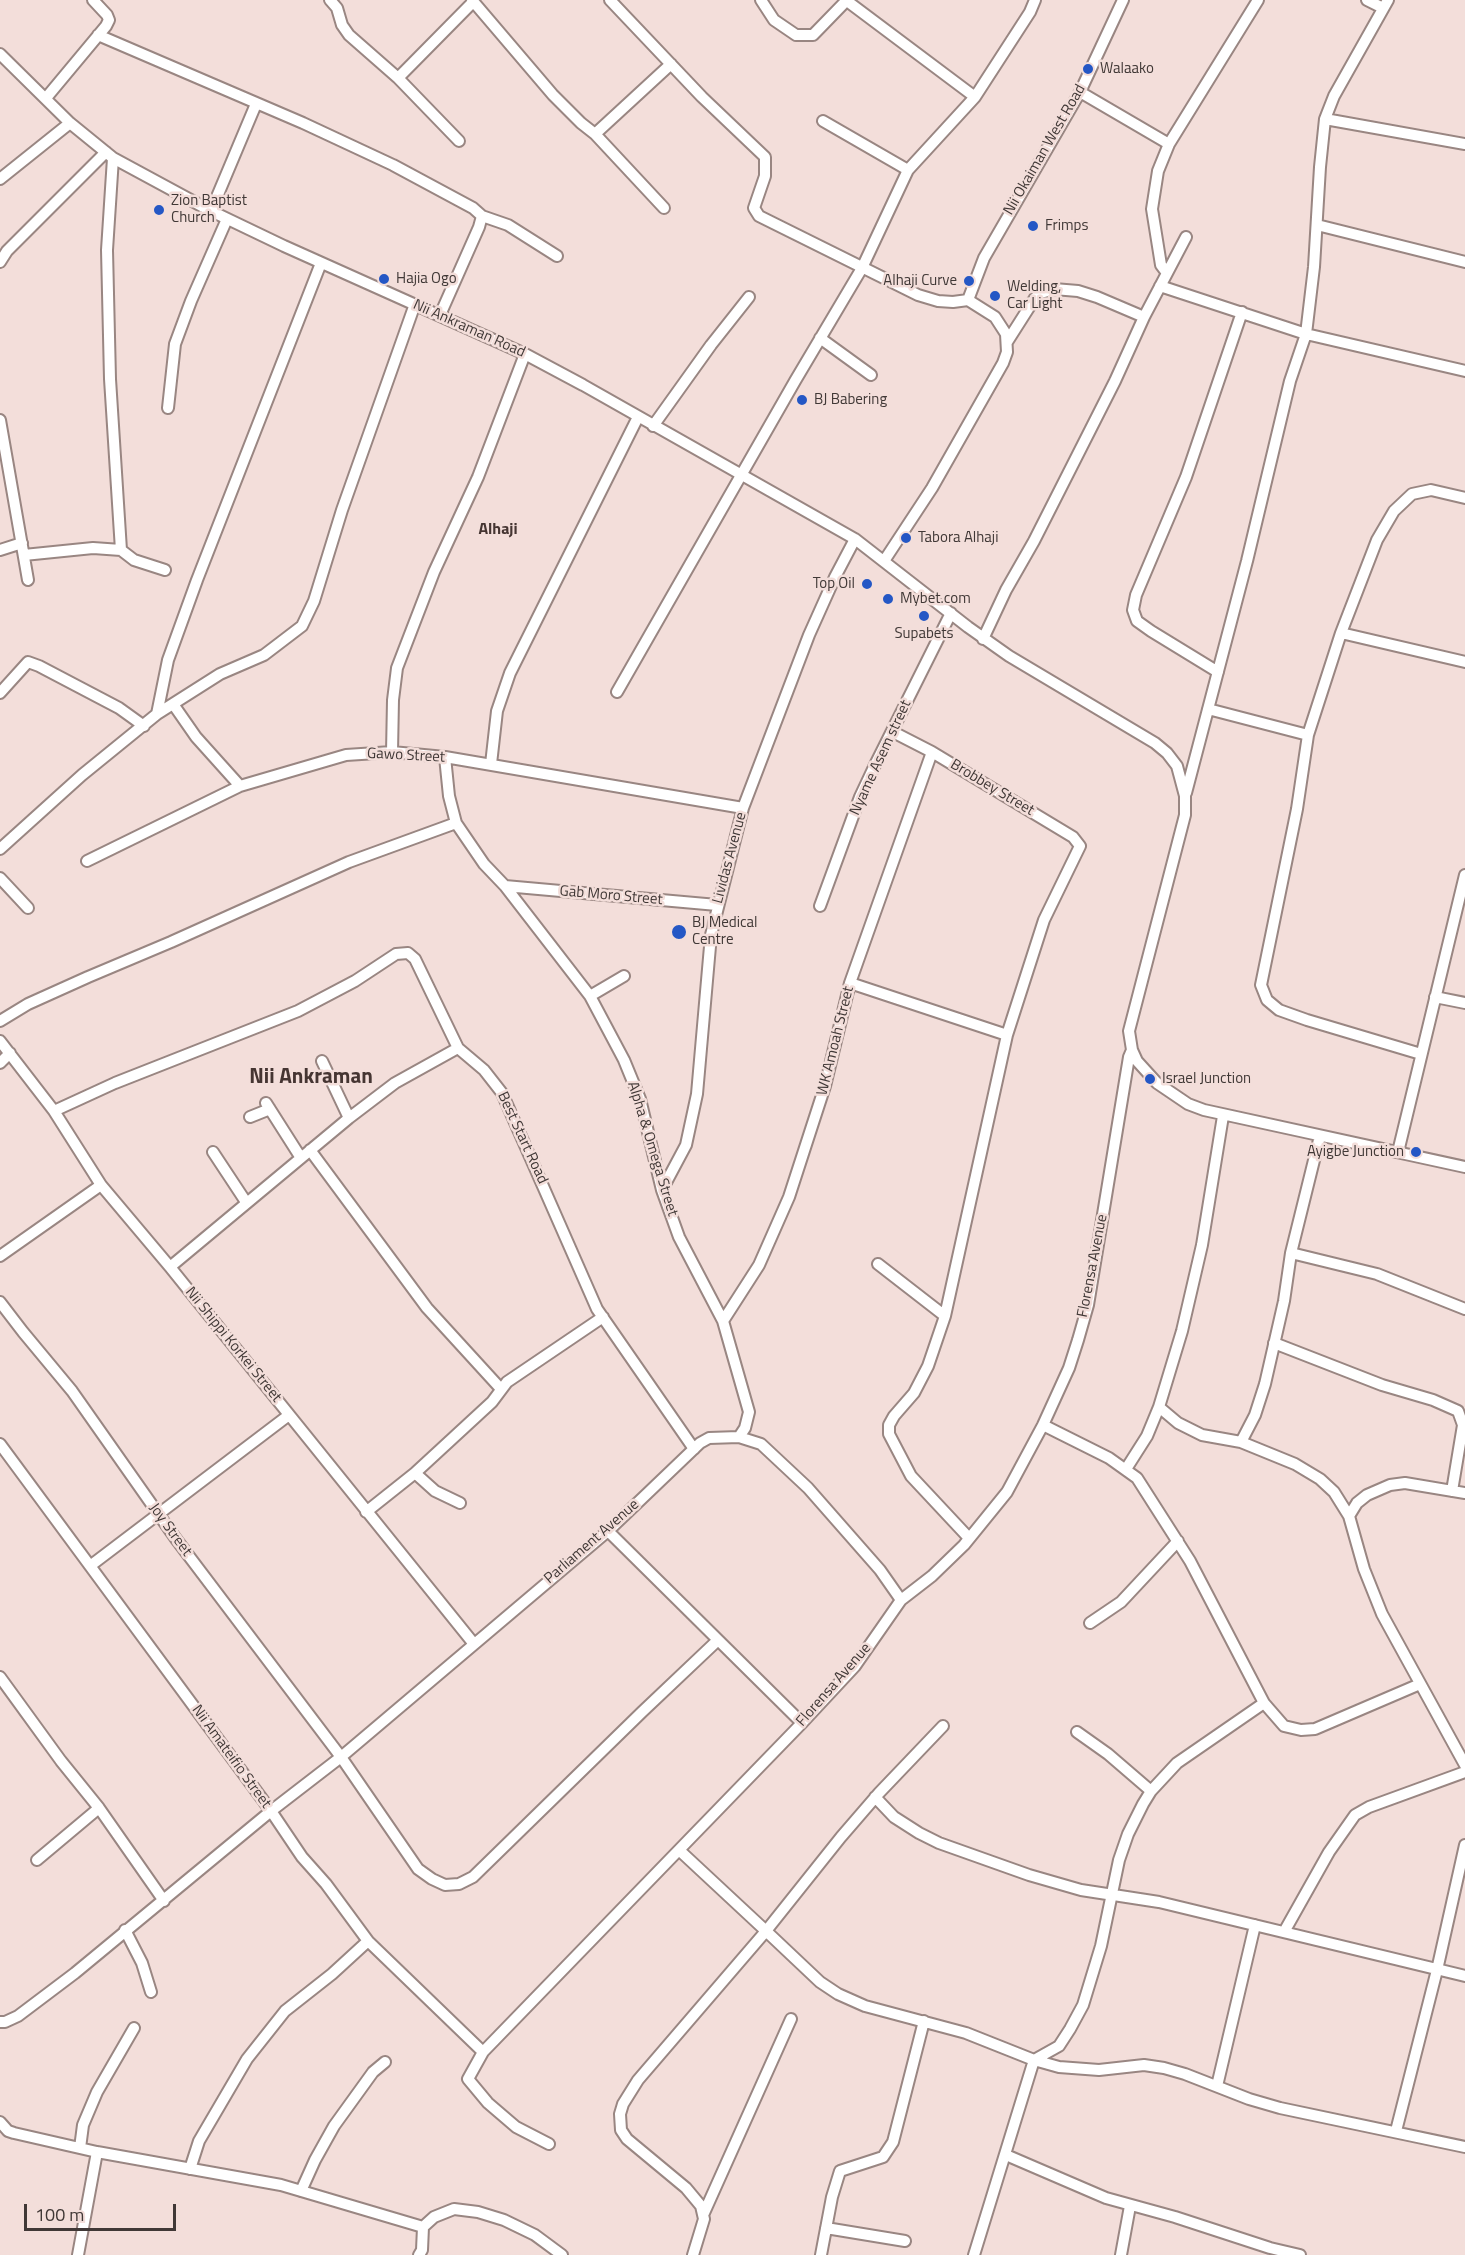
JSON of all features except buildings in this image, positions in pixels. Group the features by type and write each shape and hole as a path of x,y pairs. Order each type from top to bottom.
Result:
{"street":[{"path":"46,98 109,20 93,0"},
{"path":"610,0 765,157 765,176 754,208 759,216 918,295 938,301 968,300 995,317 1006,334 1007,342 1003,363 932,488 884,561"},
{"path":"761,0 774,20 796,35 813,35 847,0 975,97"},
{"path":"617,692 862,268 908,170 975,97 1030,12 1035,0"},
{"name":"Nii Okaiman West Road","path":"968,300 984,258 1080,92 1123,0"},
{"path":"1167,273 1161,265 1152,209 1158,171 1169,144 1258,0"},
{"path":"1185,796 1247,561 1290,381 1306,334 1325,119 1334,96 1385,4 1367,0"},
{"path":"398,78 472,1 553,95 595,134 664,208"},
{"path":"337,3 344,29 398,78 459,141"},
{"path":"98,35 393,165 473,208 482,216 508,225 557,256"},
{"name":"Nii Ankraman Road","path":"0,54 70,123 110,155 227,219 525,354 855,539 983,639 1155,743 1177,766 1185,796"},
{"path":"595,134 671,64"},
{"path":"1080,92 1169,144"},
{"path":"211,211 256,104"},
{"path":"1325,119 1465,144"},
{"path":"823,121 908,170"},
{"path":"0,179 70,123"},
{"path":"0,262 7,251 110,155"},
{"path":"110,155 107,250 109,367 121,550"},
{"path":"440,315 482,216"},
{"path":"168,408 177,338 227,219"},
{"path":"1317,225 1465,262"},
{"path":"983,639 1186,237"},
{"path":"157,714 168,660 197,580 321,263"},
{"path":"1160,286 1306,334 1465,371"},
{"path":"1007,342 1035,298 1041,293 1054,289 1066,289 1097,297 1144,317"},
{"path":"653,426 711,345 749,297"},
{"path":"0,849 82,775 157,714 220,674 264,655 302,626 314,601 342,510 415,304"},
{"path":"1218,672 1151,632 1137,621 1133,610 1136,595 1186,477 1242,312"},
{"path":"820,338 871,375"},
{"path":"392,752 393,700 397,668 434,572 478,477 525,354"},
{"path":"491,764 497,711 510,673 638,417"},
{"path":"0,420 28,580"},
{"path":"1421,1054 1279,1010 1267,1000 1261,985 1297,809 1308,735 1341,633 1377,540 1394,511 1412,494 1431,490 1465,498"},
{"name":"Lividas Avenue","path":"662,1190 686,1145 697,1094 711,935 743,808 809,634 855,539"},
{"path":"0,550 22,543"},
{"path":"24,555 93,548 121,550 134,560 165,570"},
{"name":"Nyame Asem street","path":"820,906 860,797 951,614"},
{"path":"1341,633 1465,662"},
{"path":"0,693 28,662 119,708 144,726"},
{"path":"173,704 191,731 240,786"},
{"path":"1208,710 1308,735"},
{"name":"Brobbey Street","path":"893,732 932,752 1073,837 1080,846 1044,920 1007,1035"},
{"name":"Gawo Street","path":"87,861 240,786 346,754 392,752 445,757 743,808"},
{"name":"WK Amoah Street","path":"723,1321 759,1265 789,1197 825,1086 850,983 932,752"},
{"name":"Alpha & Omega Street","path":"445,757 449,796 456,823 484,864 505,886 590,996 624,1060 640,1099 662,1190 680,1237 723,1321 749,1412 745,1428 739,1437"},
{"name":"Florensa Avenue","path":"549,2145 516,2127 488,2103 468,2079 483,2052 855,1666 901,1600 932,1576 969,1538 1007,1492 1043,1425 1069,1368 1088,1305 1132,1050 1129,1031 1184,826 1185,796"},
{"path":"0,1021 28,1004 78,981 349,862 456,823"},
{"path":"1398,1152 1465,875"},
{"path":"0,878 28,908"},
{"name":"Gab Moro Street","path":"505,886 717,905"},
{"name":"Best Start Road","path":"54,1111 98,1090 298,1011 355,981 396,954 408,953 415,959 458,1048 484,1070 502,1093 597,1309 694,1449"},
{"path":"590,996 624,976"},
{"path":"850,983 1007,1035 945,1316 928,1366 914,1393 889,1425 889,1434 911,1476 969,1538"},
{"path":"1435,997 1465,1003"},
{"name":"Nii Shippi Korkei Street","path":"0,1041 54,1111 101,1185 170,1267 474,1644"},
{"path":"170,1267 246,1202 395,1083 458,1048"},
{"path":"1132,1050 1144,1071 1188,1104 1223,1116 1465,1167"},
{"path":"0,1063 10,1053"},
{"path":"322,1062 349,1118"},
{"path":"250,1117 268,1106 427,1308 501,1389"},
{"path":"1126,1468 1147,1436 1159,1407 1192,1294 1223,1116"},
{"path":"1241,1442 1255,1415 1274,1342 1284,1301 1291,1253 1320,1136"},
{"path":"213,1152 246,1202"},
{"path":"0,1256 101,1185"},
{"path":"1291,1253 1377,1274 1465,1309"},
{"path":"878,1264 945,1316"},
{"name":"Joy Street","path":"0,1302 72,1391 158,1514 341,1757 418,1869 445,1885 459,1884 473,1876 718,1640"},
{"path":"366,1512 415,1473 492,1402 507,1382 603,1317"},
{"path":"1274,1342 1382,1386 1433,1400 1458,1411 1463,1425 1452,1491"},
{"path":"1159,1407 1178,1423 1202,1435 1241,1442 1295,1464 1320,1479 1334,1492 1349,1516 1371,1591 1465,1765"},
{"path":"90,1566 289,1415"},
{"path":"1043,1425 1126,1468 1137,1478 1191,1561 1264,1703 1284,1726 1307,1731 1316,1729 1420,1684"},
{"name":"Parliament Avenue","path":"0,2022 18,2016 75,1973 271,1811 341,1757 608,1531 694,1449 709,1438 739,1437 761,1444 807,1488 880,1570 901,1600"},
{"name":"Nii Amateifio Street","path":"0,1444 271,1811 302,1857 326,1884 368,1941 483,2052"},
{"path":"415,1473 435,1491 460,1503"},
{"path":"1349,1516 1357,1503 1367,1495 1390,1485 1405,1483 1465,1492"},
{"path":"608,1531 802,1723"},
{"path":"1090,1623 1121,1602 1178,1541"},
{"path":"0,1677 61,1761 99,1808 164,1901"},
{"path":"974,2255 1034,2060 1059,2046 1083,2005 1101,1946 1110,1895 1128,1834 1151,1791 1177,1763 1264,1703"},
{"path":"693,2255 704,2219 701,2206 686,2188 627,2139 621,2130 620,2114 623,2104 638,2080 766,1930 841,1836 943,1726"},
{"path":"1077,1732 1108,1754 1151,1791"},
{"path":"1284,1932 1329,1851 1355,1815 1369,1807 1465,1772"},
{"path":"875,1797 894,1817 919,1833 939,1843 1029,1875 1081,1890 1159,1902 1465,1976"},
{"path":"37,1860 99,1808"},
{"path":"1396,2132 1437,1970 1465,1845"},
{"path":"679,1850 766,1930 798,1964 838,1994 866,2006 966,2033 1034,2060 1059,2067 1099,2070 1144,2065 1185,2074 1248,2099 1280,2108 1465,2147"},
{"path":"1217,2086 1255,1925"},
{"path":"125,1930 142,1963 151,1992"},
{"path":"190,2169 200,2141 248,2059 278,2019 368,1941"},
{"path":"704,2213 791,2019"},
{"path":"821,2255 834,2185 840,2171 884,2157 892,2142 924,2021"},
{"path":"80,2148 83,2126 97,2092 135,2028"},
{"path":"301,2191 334,2126 373,2072 385,2062"},
{"path":"0,2122 8,2131 14,2133 97,2152 281,2185 423,2227"},
{"path":"78,2255 97,2152"},
{"path":"1006,2155 1072,2185 1130,2206 1175,2217 1270,2248 1300,2255"},
{"path":"1121,2255 1130,2206"},
{"path":"419,2255 422,2250 423,2227 434,2217 454,2209 478,2212 504,2220 535,2235 562,2255"},
{"path":"826,2228 905,2241"}],"place":[{"name":"Walaako","path":"1088,69"},
{"name":"Zion Baptist Church","path":"159,210"},
{"name":"Frimps","path":"1033,226"},
{"name":"Hajia Ogo","path":"384,279"},
{"name":"Alhaji Curve","path":"969,281"},
{"name":"Welding, Car Light","path":"995,296"},
{"name":"BJ Babering","path":"802,400"},
{"name":"Tabora Alhaji","path":"906,538"},
{"name":"Top Oil","path":"867,584"},
{"name":"Mybet.com","path":"888,599"},
{"name":"Supabets","path":"924,616"},
{"name":"BJ Medical Centre","path":"679,932"},
{"name":"Israel Junction","path":"1150,1079"},
{"name":"Ayigbe Junction","path":"1416,1152"}],"district":[{"name":"Alhaji","path":"498,530"},
{"name":"Nii Ankraman","path":"311,1078"}]}
